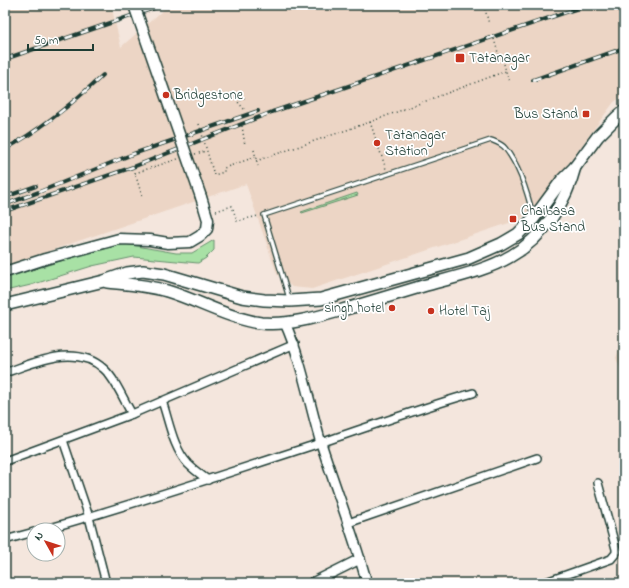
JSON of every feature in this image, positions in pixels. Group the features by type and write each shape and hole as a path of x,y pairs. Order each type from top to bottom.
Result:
{"main road":[{"path":"5,272 45,259 119,239 150,240 168,243 190,242 208,229 208,220 201,197 134,5"},
{"path":"5,305 104,282 127,273 143,271 164,274 242,297 290,301 321,298 469,258 501,244 518,234 534,218 562,180 575,167 598,136 616,117 624,111"},
{"path":"104,282 149,286 238,317 261,323 285,323 318,317 483,268 511,256 528,244 547,224 563,200 571,182 575,167"}],"street":[{"path":"285,323 294,344 321,442 367,583"},
{"path":"5,461 132,414 294,344"},
{"path":"5,371 10,371 63,356 78,356 92,361 104,369 112,379 132,414"},
{"path":"66,524 208,480 428,406 472,393"},
{"path":"162,401 181,456 188,464 208,480"},
{"path":"63,440 89,518 106,583"},
{"path":"348,523 537,458"},
{"path":"543,583 611,559 614,556 616,549 598,483"},
{"path":"5,540 26,534"},
{"path":"312,583 360,559"}],"lane":[{"path":"290,301 264,215 491,140 504,147 515,165 534,218"}],"path":[{"path":"485,9 489,24"},
{"path":"494,40 499,56"},
{"path":"504,64 509,82"},
{"path":"256,161 370,122 506,71"},
{"path":"244,108 238,102 245,97"},
{"path":"370,122 388,174"},
{"path":"199,124 214,175 224,172 224,168 255,156"},
{"path":"242,126 245,145"},
{"path":"254,150 258,166"},
{"path":"192,155 206,151"},
{"path":"142,196 135,172 185,157"},
{"path":"206,214 232,206 237,221 264,215"}],"shaded area":[{"path":"5,5 34,5 35,8 51,5 111,5 121,47 169,5 624,5 624,95 614,102 550,188 521,219 312,289 292,287 277,274 246,184 5,266"},
{"path":"624,335 624,377 616,358"}],"green space":[{"path":"357,193 358,195 302,213 301,212"},
{"path":"214,240 214,250 198,263 134,257 92,266 31,285 5,291 5,278 87,253 125,244 176,253 192,253"}],"railway":[{"path":"5,59 163,5"},
{"path":"5,211 133,167 272,112 587,5"},
{"path":"533,80 624,48"},
{"path":"5,149 18,142 56,115 103,75"},
{"path":"9,203 133,154 258,111"},
{"path":"5,197 36,186"}],"place":[{"name":"Tatanagar","path":"460,58"},
{"name":"Bridgestone","path":"166,95"},
{"name":"Bus Stand","path":"586,114"},
{"name":"Tatanagar Station","path":"377,143"},
{"name":"Chaibasa Bus Stand","path":"513,219"},
{"name":"singh hotel","path":"392,308"},
{"name":"Hotel Taj","path":"431,311"}]}
